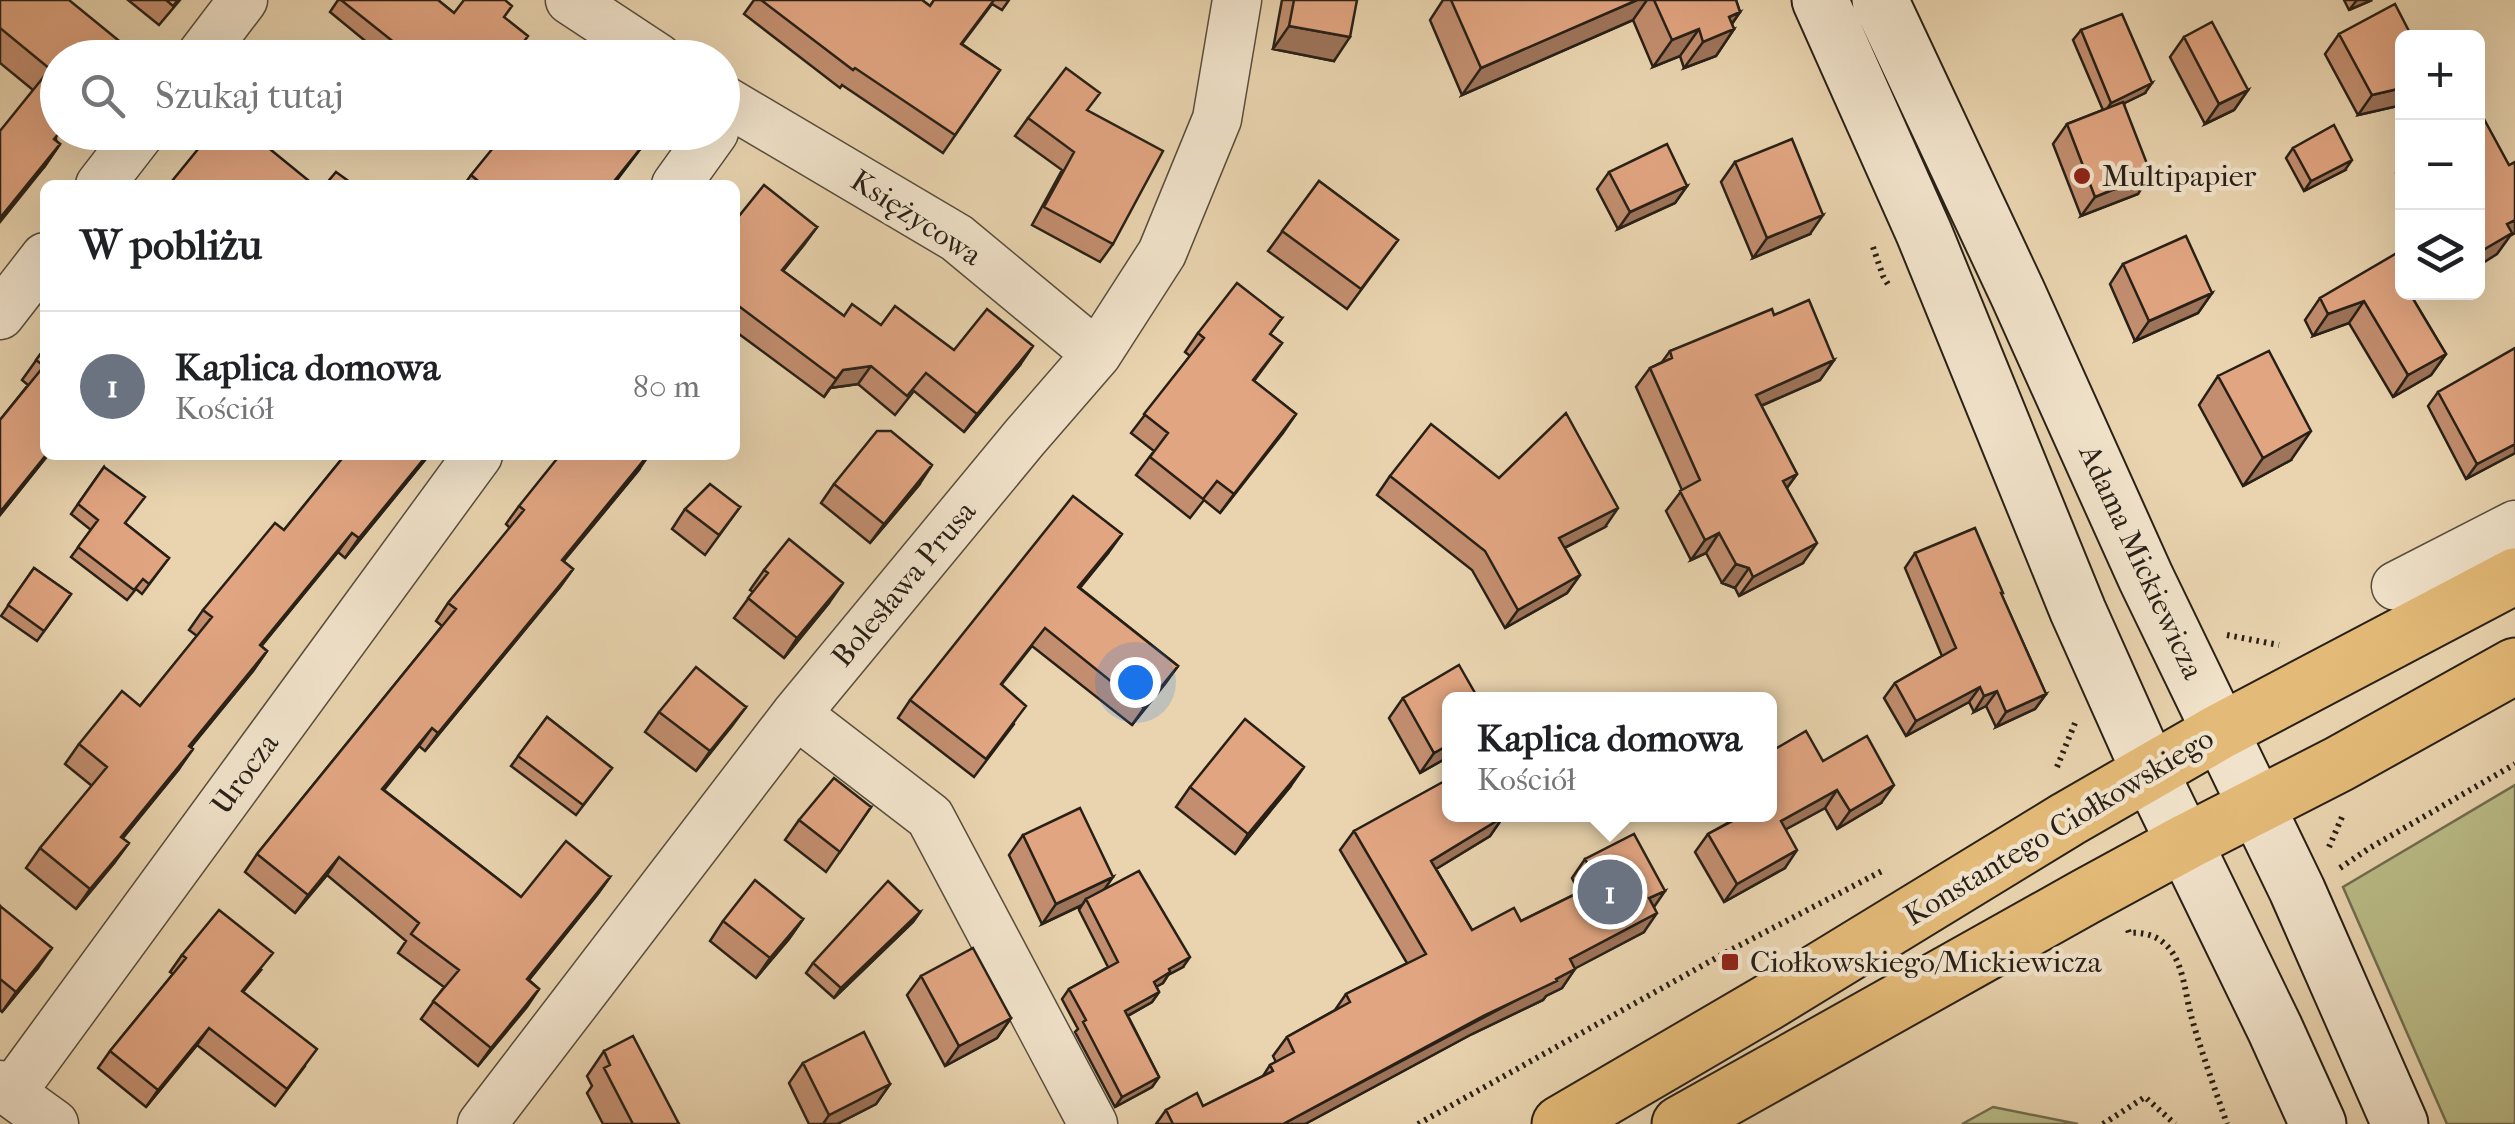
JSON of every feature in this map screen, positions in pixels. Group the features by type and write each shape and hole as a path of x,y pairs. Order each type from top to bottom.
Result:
{"main road":[{"name":"Konstantego Ciołkowskiego","path":"1560,1124 2219,732 2396,612 2515,576"},
{"path":"2396,612 2389,671 2396,688 2405,698 2421,705 2446,704"},
{"path":"1680,1124 2186,842 2515,666"},
{"path":"1978,872 2004,877 2021,895 2023,920 2008,940"}],"street":[{"path":"213,40 243,0"},
{"path":"570,0 631,40"},
{"name":"Bolesława Prusa","path":"482,1124 796,714 1097,354 1162,253 1217,119 1237,0"},
{"path":"1883,6 1854,8 1845,15 1828,18 1924,233 2078,611 2150,772 2318,1124"},
{"name":"Adama Mickiewicza","path":"1883,6 2146,578 2304,905 2400,1124"},
{"name":"Księżycowa","path":"740,124 957,238 1097,354"},
{"path":"104,180 127,150"},
{"path":"679,180 700,150"},
{"path":"0,315 40,263"},
{"name":"Urocza","path":"6,1089 474,460"},
{"name":"Konstantego Ciołkowskiego","path":"2396,612 2515,526"},
{"path":"2078,611 2104,621 2131,614 2147,590 2146,578"},
{"path":"796,714 930,817 1093,1124"},
{"path":"2275,1029 2282,1004 2303,988 2316,986 2341,993"},
{"path":"6,1089 54,1124"}],"path":[{"path":"2327,877 2515,764"},
{"path":"2322,862 2345,810"},
{"path":"1418,1124 1725,953 1897,863"},
{"path":"2122,915 2129,933 2152,936 2166,945 2176,960 2227,1124"},
{"path":"2103,1124 2145,1097 2175,1124"}],"green space":[{"path":"2515,785 2515,1124 2447,1124 2343,887"},
{"path":"1993,1107 2078,1124 1962,1124"}],"building":[{"path":"0,0 69,0 118,40 40,40 40,61 0,28"},
{"path":"341,0 438,0 454,13 464,0 505,0 512,6 504,17 528,36 525,40 391,40"},
{"path":"761,0 922,0 930,6 934,0 994,0 961,44 1000,70 955,135 853,70"},
{"path":"1294,0 1357,0 1350,37 1289,26"},
{"path":"1451,0 1637,0 1481,68"},
{"path":"1654,0 1736,0 1740,12 1729,17 1734,29 1703,42 1699,29 1672,40"},
{"path":"2395,4 2408,30 2395,30 2395,90 2372,95 2339,34"},
{"path":"2122,14 2152,83 2111,103 2081,30"},
{"path":"2212,22 2248,90 2219,104 2184,37"},
{"path":"1066,68 1100,93 1087,110 1163,151 1113,244 1044,207 1074,152 1028,118"},
{"path":"40,81 40,150 55,150 0,218 0,131"},
{"path":"2123,102 2151,174 2095,197 2067,124"},
{"path":"2485,121 2509,165 2515,162 2515,220 2507,224 2512,233 2485,249"},
{"path":"2334,125 2352,160 2311,181 2293,148"},
{"path":"1792,139 1823,215 1767,238 1735,162"},
{"path":"1667,144 1687,186 1630,212 1609,172"},
{"path":"197,150 271,150 308,180 173,180"},
{"path":"491,150 639,150 615,180 477,180 471,175"},
{"path":"336,172 347,180 329,180"},
{"path":"1319,181 1398,240 1361,289 1282,231"},
{"path":"764,185 817,227 782,270 844,316 852,304 881,325 895,306 954,350 987,309 1033,346 977,414 926,373 907,396 871,366 843,370 836,379 740,307 740,215"},
{"path":"2186,236 2212,293 2149,321 2123,264"},
{"path":"2395,254 2395,300 2414,300 2446,354 2408,375 2364,301 2328,314 2320,298"},
{"path":"1237,283 1282,318 1270,334 1282,343 1253,380 1296,414 1234,494 1217,481 1203,499 1150,457 1168,433 1144,414 1204,338 1198,333"},
{"path":"1809,300 1834,360 1756,395 1797,474 1783,481 1817,543 1753,577 1749,568 1736,564 1719,533 1705,540 1680,491 1700,480 1650,368 1672,358 1670,351 1772,309 1774,315"},
{"path":"2515,348 2515,444 2477,464 2438,392"},
{"path":"2269,351 2311,431 2263,458 2218,376"},
{"path":"40,371 42,460 0,512 0,420"},
{"path":"1566,413 1618,508 1559,538 1580,575 1518,610 1485,551 1390,476 1431,424 1499,478"},
{"path":"877,431 891,431 932,465 884,524 834,484"},
{"path":"341,460 423,460 359,538 352,533 260,645 267,651 121,837 129,843 90,889 40,848 107,767 79,744 122,691 140,706 212,617 203,610 275,523 284,530"},
{"path":"556,460 644,460 562,560 573,569 438,733 432,728 382,789 521,897 566,841 610,877 527,979 539,989 491,1048 433,1001 459,970 411,934 419,923 339,857 308,895 257,854 456,609 448,603 524,510 519,506"},
{"path":"104,467 145,497 125,523 169,558 149,584 143,579 134,590 78,547 98,520 78,504"},
{"path":"710,484 740,507 719,535 685,509"},
{"path":"1073,496 1122,534 1078,587 1178,666 1144,708 1045,628 1001,684 1026,706 986,759 910,700"},
{"path":"1975,528 2046,694 2006,712 1997,691 1984,696 1980,687 1916,721 1895,683 1956,648 1915,553"},
{"path":"789,539 843,583 797,638 748,598"},
{"path":"34,568 71,594 44,631 8,605"},
{"path":"1459,665 1474,692 1442,692 1442,748 1434,753 1403,698"},
{"path":"696,667 746,707 710,751 659,712"},
{"path":"547,717 612,768 583,805 518,756"},
{"path":"1245,719 1304,767 1248,834 1190,787"},
{"path":"1806,731 1823,761 1867,736 1894,785 1850,811 1837,790 1781,821 1797,850 1737,884 1708,834 1731,822 1777,822 1777,748"},
{"path":"834,778 871,807 840,852 799,820"},
{"path":"1442,782 1442,822 1495,822 1431,861 1472,930 1514,908 1521,921 1598,883 1585,859 1634,834 1665,891 1649,898 1657,913 1570,959 1575,969 1557,981 1485,1015 1283,1124 1173,1124 1166,1110 1197,1093 1203,1106 1273,1071 1270,1065 1294,1052 1287,1037 1350,1002 1346,994 1426,954 1354,831"},
{"path":"1080,808 1113,877 1056,904 1023,835"},
{"path":"1139,871 1190,957 1154,982 1159,992 1125,1011 1159,1077 1122,1097 1069,989 1118,962 1086,899"},
{"path":"755,880 803,919 770,958 723,921"},
{"path":"888,881 920,912 841,988 813,963"},
{"path":"0,906 52,948 16,992 0,979"},
{"path":"219,910 273,953 242,991 317,1049 287,1089 209,1028 158,1090 110,1051 186,958 182,955"},
{"path":"973,948 1011,1018 959,1046 921,976"},
{"path":"864,1032 890,1084 829,1115 803,1063"},
{"path":"633,1036 679,1124 633,1124 604,1068 610,1065 604,1051"}],"place":[{"name":"Multipapier","path":"2082,176"},
{"name":"Kaplica domowa","path":"1610,892"},
{"name":"Ciołkowskiego/Mickiewicza","path":"1730,962"}]}
